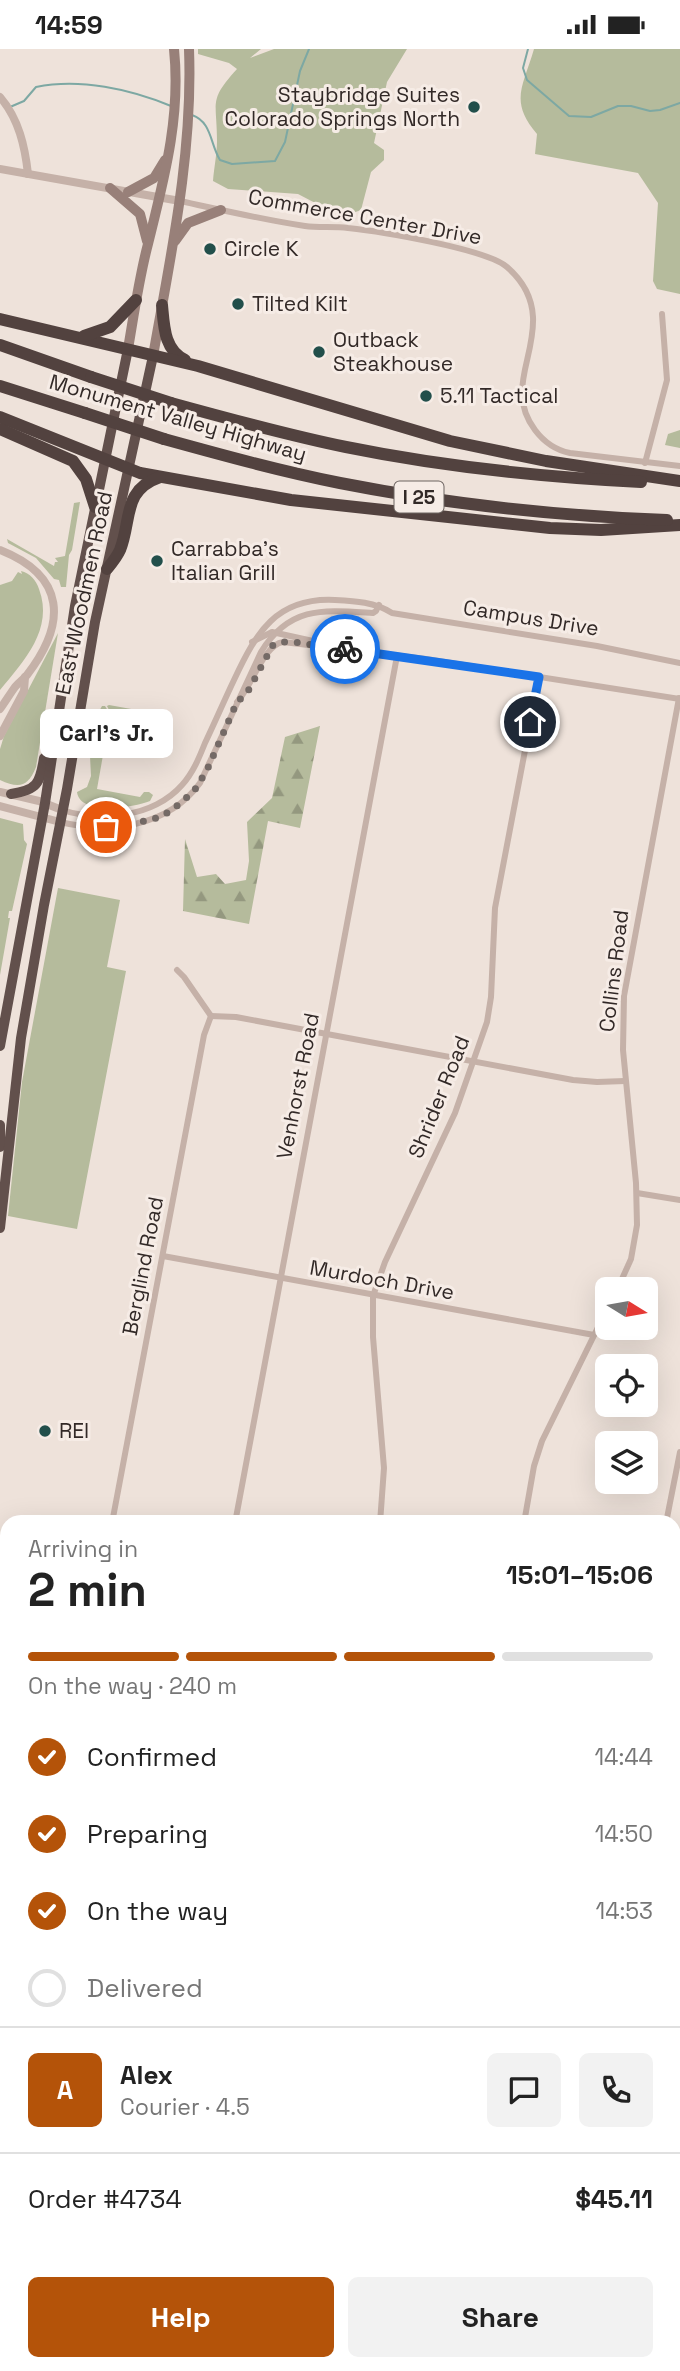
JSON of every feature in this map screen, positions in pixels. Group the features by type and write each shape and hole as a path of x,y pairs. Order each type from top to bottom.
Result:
{"highway":[{"path":"80,337 110,327 136,300"},
{"path":"162,305 169,346 180,358 198,366"},
{"path":"0,319 198,366 450,441 546,461 680,482"},
{"name":"Monument Valley Highway","path":"0,345 171,403 273,431 392,456 564,478 680,482"},
{"name":"East Woodmen Road","path":"0,1046 45,803 77,594 128,349"},
{"name":"East Woodmen Road","path":"0,1228 21,1038 95,622 153,356"},
{"name":"Monument Valley Highway","path":"0,386 164,439 340,483 450,502 680,523"},
{"path":"0,417 129,469 291,500 550,529 601,530 680,523"},
{"path":"0,429 74,461 84,474 95,507"},
{"path":"107,569 121,548 131,503 136,493 146,483 160,477"},
{"path":"3,792 28,791 38,782 54,699 61,689"},
{"path":"0,1125 0,1147"},
{"path":"0,1179 4,1193"}],"main road":[{"name":"East Woodmen Road","path":"128,349 136,300 172,142 176,85 174,51"},
{"name":"East Woodmen Road","path":"153,356 180,201 191,88 190,52"},
{"path":"128,192 154,179 169,154"},
{"path":"110,188 140,214 148,244"},
{"path":"173,244 188,223 221,210"}],"street":[{"path":"0,97 14,117 25,148 28,174"},
{"path":"0,169 180,201"},
{"name":"Commerce Center Drive","path":"180,201 307,226 354,229 478,253 498,261 520,281 531,307 532,331 521,386 524,410 533,428 545,441 563,451 680,466"},
{"path":"645,463 667,380 662,314"},
{"path":"0,550 21,559 34,568 45,581 53,600 54,617 51,631 25,677 0,709"},
{"name":"Campus Drive","path":"3,792 85,815 129,813 160,803 175,793 195,765 252,642 271,620 302,604 328,600 379,605 392,613 597,646 680,663"},
{"path":"0,806 83,827 131,825 152,820 171,811 200,783 261,652 276,632 307,613 329,610 373,613 379,605"},
{"path":"252,642 258,641 269,632 276,632 346,649 679,698"},
{"path":"237,702 247,693 268,650 277,643 346,649"},
{"name":"Venhorst Road","path":"236,1515 397,656"},
{"path":"0,736 24,691 25,677"},
{"name":"Shrider Road","path":"381,1515 384,1468 373,1337 373,1296 382,1269 455,1113 475,1061 490,1010 495,908 539,677"},
{"name":"Collins Road","path":"622,1277 635,1243 637,1193 622,1034 625,986 679,698"},
{"path":"177,970 211,1016 236,1017 582,1081 625,1081"},
{"name":"Berglind Road","path":"114,1515 204,1035 211,1016"},
{"path":"637,1193 680,1200"},
{"name":"Murdoch Drive","path":"163,1257 594,1335"},
{"path":"526,1515 540,1448 594,1335"},
{"path":"668,1515 680,1452"}],"green space":[{"path":"198,49 261,49 250,58 274,49 407,49 387,82 374,143 384,150 384,160 371,172 361,210 350,214 321,206 298,194 228,189 213,181 217,146 216,102 222,88 237,69 229,63 198,54"},
{"path":"534,49 680,49 680,294 657,289 653,281 658,203 638,173 535,154 537,134 528,122 521,103 523,84"},
{"path":"680,430 680,448 665,445 668,434"},
{"path":"80,502 69,555 66,587 61,587 59,580 54,579 36,558 8,543 7,539 54,566 55,562 58,562 55,558 65,556 74,503"},
{"path":"21,571 30,575 38,586 43,604 43,618 40,631 27,656 0,690 0,585 12,581 18,572 22,574"},
{"path":"58,633 36,767 26,782 18,785 7,783 0,780 0,749 4,736"},
{"path":"102,706 105,706 110,714 106,715 104,725 108,727 97,789 140,797 144,792 149,792 153,795 150,801 108,808 87,805 80,800 77,792 87,787 91,776 90,756 97,738 96,717"},
{"path":"107,706 159,714 158,721 111,714"},
{"path":"320,726 300,828 268,821 249,924 183,911 185,839 197,877 216,874 225,884 246,880 249,861 247,822 272,798 285,737"},
{"path":"0,818 23,824 24,840 27,844 12,911 9,911 0,975"},
{"path":"58,888 120,900 107,967 126,971 77,1229 8,1216 22,1082"}],"waterway":[{"path":"192,115 199,118 207,128 220,160 232,164 275,161 285,142 300,71 309,49"},
{"path":"528,49 523,68 527,80 569,116 591,117 618,106 660,110 680,103"},
{"path":"10,107 24,101 36,87 70,84 122,90 171,106"}],"way so far":[{"path":"106,827 152,820 171,811 194,791 207,770 237,702 247,693 273,645 285,642 345,649"}],"place":[{"name":"Staybridge Suites Colorado Springs North","path":"474,107"},
{"name":"Circle K","path":"210,249"},
{"name":"Tilted Kilt","path":"238,304"},
{"name":"Outback Steakhouse","path":"319,352"},
{"name":"5.11 Tactical","path":"426,396"},
{"name":"Carrabba's Italian Grill","path":"157,561"},
{"name":"Carl's Jr.","path":"106,827"},
{"name":"REI","path":"45,1431"}],"route":[{"path":"345,649 539,677 530,722"}]}
